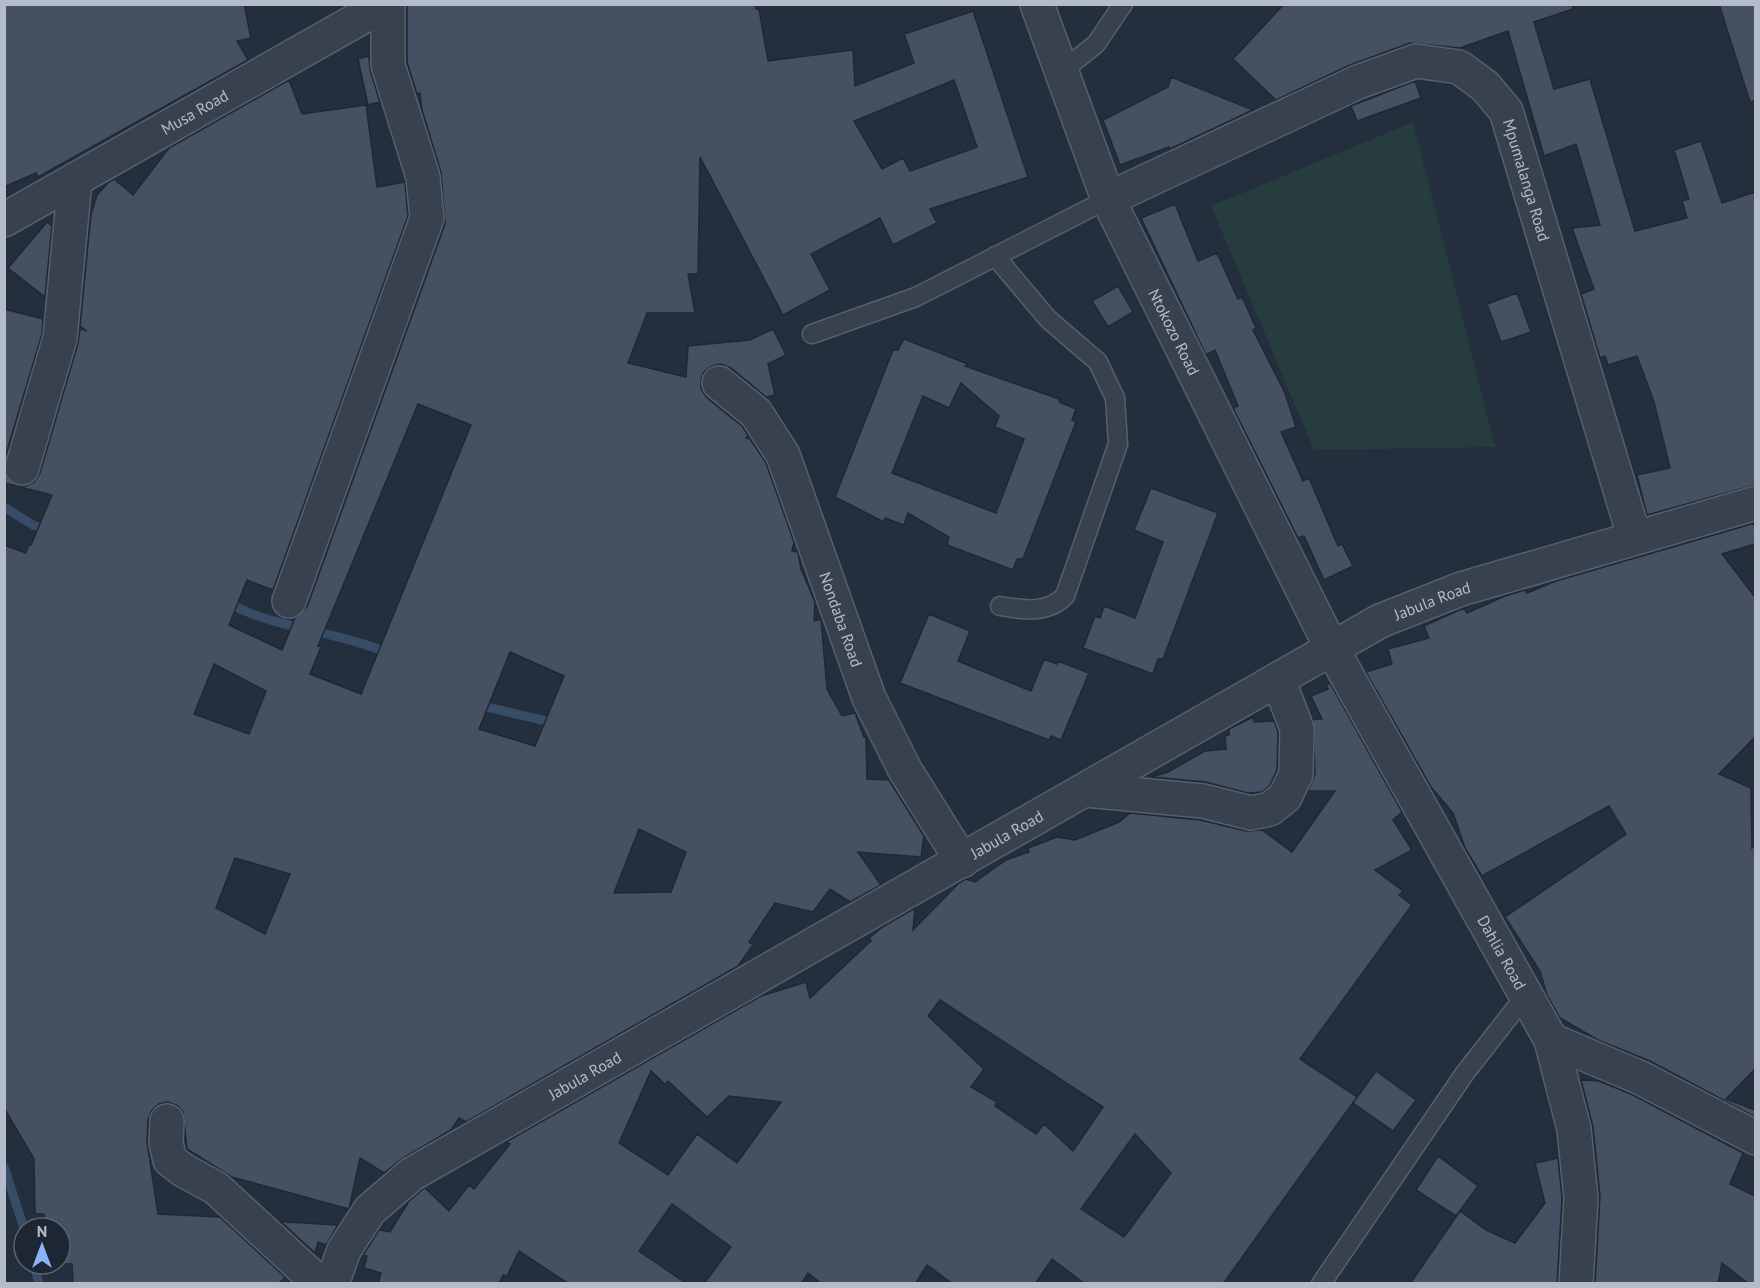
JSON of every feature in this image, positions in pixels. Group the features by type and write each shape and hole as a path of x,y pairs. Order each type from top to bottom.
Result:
{"street":[{"name":"Musa Road","path":"4,220 386,4"},
{"path":"289,602 427,218 423,177 388,65 386,4"},
{"name":"Ntokozo Road","path":"1037,4 1108,199 1332,648"},
{"name":"Mpumalanga Road","path":"1108,199 1358,82 1416,61 1459,67 1485,86 1506,111 1634,536"},
{"path":"22,468 60,338 75,180"},
{"name":"Nondaba Road","path":"719,383 756,413 783,454 869,698 905,770 962,861"},
{"name":"Jabula Road","path":"332,1284 344,1250 370,1210 412,1174 1380,621 1461,589 1755,502"},
{"name":"Dahlia Road","path":"1332,648 1551,1040 1574,1130 1581,1198 1576,1284"},
{"path":"1086,790 1203,801 1251,813 1270,809 1285,797 1296,774 1297,729 1278,679"},
{"path":"1551,1040 1641,1078 1755,1138"},
{"path":"167,1121 166,1143 171,1160 183,1170 216,1188 320,1284"}],"lane":[{"path":"1062,71 1096,44 1115,9"},
{"path":"812,334 916,297 1108,199"},
{"path":"995,256 1048,319 1098,362 1115,398 1118,444 1065,596 1056,605 1038,609 1000,606"},
{"path":"1321,1284 1465,1073 1526,995"}],"green space":[{"path":"1413,122 1495,447 1314,450 1211,206"}],"building":[{"path":"4,4 244,4 251,38 237,41 248,60 38,177 36,173 4,187"},
{"path":"407,4 755,4 756,9 759,9 768,61 853,50 855,86 914,63 904,34 973,11 1028,177 930,209 937,223 893,245 880,218 811,254 830,290 783,315 700,157 698,274 688,274 695,313 647,313 628,363 686,377 688,346 750,340 773,329 786,355 768,364 775,395 766,397 731,368 721,364 712,366 704,372 701,389 707,398 742,426 748,435 746,438 750,439 766,463 794,542 792,551 798,552 801,569 815,602 814,621 821,619 827,689 842,716 855,713 864,737 866,737 867,779 889,780 924,836 921,857 858,852 881,885 850,902 830,889 813,912 775,903 749,942 753,945 738,966 466,1122 459,1118 451,1130 403,1158 384,1173 360,1158 349,1209 232,1177 187,1149 183,1112 178,1106 168,1102 159,1104 152,1110 148,1120 147,1142 158,1214 220,1217 285,1277 279,1284 73,1284 72,1216 35,1214 34,1159 4,1108 4,545 26,553 52,495 16,486 26,486 34,482 40,473 78,343 80,329 87,331 80,326 91,214 97,195 108,183 114,179 133,195 169,148 289,80 302,114 366,105 377,187 405,182 408,216 273,590 247,580 229,625 282,650 295,618 307,607 445,224 441,172 422,110 420,93 417,94 407,62","holes":["954,80 977,147 910,171 903,158 882,169 854,121","418,404 471,425 361,694 310,674 321,647 318,646","510,652 564,676 535,746 479,729","214,664 266,691 249,734 194,714","639,829 686,852 671,892 614,893","235,858 290,874 265,934 216,908"]},
{"path":"1284,4 1572,4 1573,9 1534,22 1554,89 1590,79 1635,231 1687,218 1682,201 1689,199 1674,150 1701,141 1722,203 1755,192 1755,485 1647,515 1637,475 1670,468 1654,402 1637,356 1608,365 1605,356 1600,358 1581,294 1594,289 1572,228 1600,225 1576,144 1544,156 1508,31 1460,48 1410,43 1350,65 1276,100 1233,59"},
{"path":"1719,4 1755,4 1755,101 1750,102"},
{"path":"369,56 370,70 380,102 368,105 358,59"},
{"path":"1171,77 1253,110 1170,149 1169,147 1120,165 1103,120 1168,87"},
{"path":"1415,81 1421,98 1357,121 1351,106"},
{"path":"1175,204 1198,261 1217,253 1238,299 1242,297 1256,328 1253,330 1285,393 1296,427 1281,432 1303,481 1309,478 1338,546 1342,544 1353,566 1324,580 1304,536 1298,538 1233,408 1238,406 1215,350 1206,355 1141,218"},
{"path":"47,222 52,226 45,297 8,268"},
{"path":"1118,286 1133,312 1108,327 1092,301"},
{"path":"1517,293 1531,332 1501,342 1487,304"},
{"path":"4,309 43,319 42,334 4,461"},
{"path":"904,339 968,364 965,366 1059,399 1059,402 1076,409 1072,420 1076,422 1023,559 1017,559 1013,570 947,545 949,537 908,513 904,525 885,518 884,522 835,497 893,350 898,350","holes":["961,383 999,416 995,427 1024,439 996,513 892,473 923,396 949,408"]},
{"path":"4,474 16,486 4,483"},
{"path":"1151,488 1218,513 1163,659 1158,659 1153,674 1083,648 1095,616 1100,618 1104,606 1135,618 1163,542 1134,530"},
{"path":"1755,523 1755,544 1722,554 1755,597 1755,737 1719,774 1751,788 1752,848 1755,844 1755,1069 1726,1099 1755,1110 1755,1117 1650,1061 1598,1040 1560,1018 1547,995 1540,971 1505,917 1626,834 1609,806 1482,876 1465,848 1453,813 1431,787 1366,672 1392,664 1388,649 1429,638 1424,626 1464,608 1467,613 1505,596 1525,590 1527,593 1556,581"},
{"path":"929,614 970,631 958,661 1031,691 1044,659 1057,664 1058,661 1089,673 1061,740 1051,736 1049,740 900,683"},
{"path":"1330,683 1402,812 1393,820 1412,850 1375,870 1403,891 1399,895 1412,905 1300,1059 1357,1097 1223,1284 1085,1284 1052,1259 1035,1284 953,1284 927,1265 915,1284 822,1284 808,1273 801,1284 704,1284 731,1247 672,1204 639,1251 687,1284 569,1284 519,1251 507,1276 503,1275 499,1284 378,1284 381,1273 364,1268 367,1256 363,1255 379,1230 390,1232 409,1201 423,1189 425,1188 449,1211 469,1185 474,1189 510,1144 506,1142 761,996 806,982 810,998 871,941 869,938 884,926 915,908 913,930 959,883 966,879 975,882 1006,860 1029,852 1028,848 1057,837 1075,840 1119,822 1130,813 1200,820 1246,831 1262,830 1292,852 1335,791 1308,791 1315,774 1313,719 1322,719 1311,696 1328,689 1326,685","holes":["940,1000 1103,1107 1073,1151 1044,1124 1036,1134 995,1106 997,1102 971,1087 984,1069 928,1016","651,1071 665,1084 668,1081 707,1117 729,1096 781,1102 737,1163 697,1134 668,1175 619,1143","1135,1134 1171,1173 1124,1237 1081,1209"]},
{"path":"1253,717 1254,722 1274,721 1278,732 1277,770 1270,785 1262,792 1248,793 1205,782 1152,777 1168,772 1205,751 1226,749 1225,736 1229,735 1229,729"},
{"path":"1376,1071 1416,1100 1393,1131 1353,1103"},
{"path":"1581,1080 1599,1081 1633,1095 1743,1153 1730,1184 1755,1196 1755,1284 1749,1284 1722,1263 1718,1284 1595,1284 1600,1196 1593,1127"},
{"path":"1438,1156 1478,1186 1456,1216 1416,1190"},
{"path":"1558,1158 1562,1198 1557,1284 1410,1284 1460,1211 1486,1230 1515,1243 1545,1203 1535,1163"},
{"path":"280,1221 338,1225 326,1245 318,1242 315,1253"}],"waterway":[{"path":"4,507 33,525 48,530"},
{"path":"228,603 266,619 388,653"},
{"path":"478,705 555,723"},
{"path":"4,1167 20,1216"},
{"path":"37,1276 39,1284"}]}
